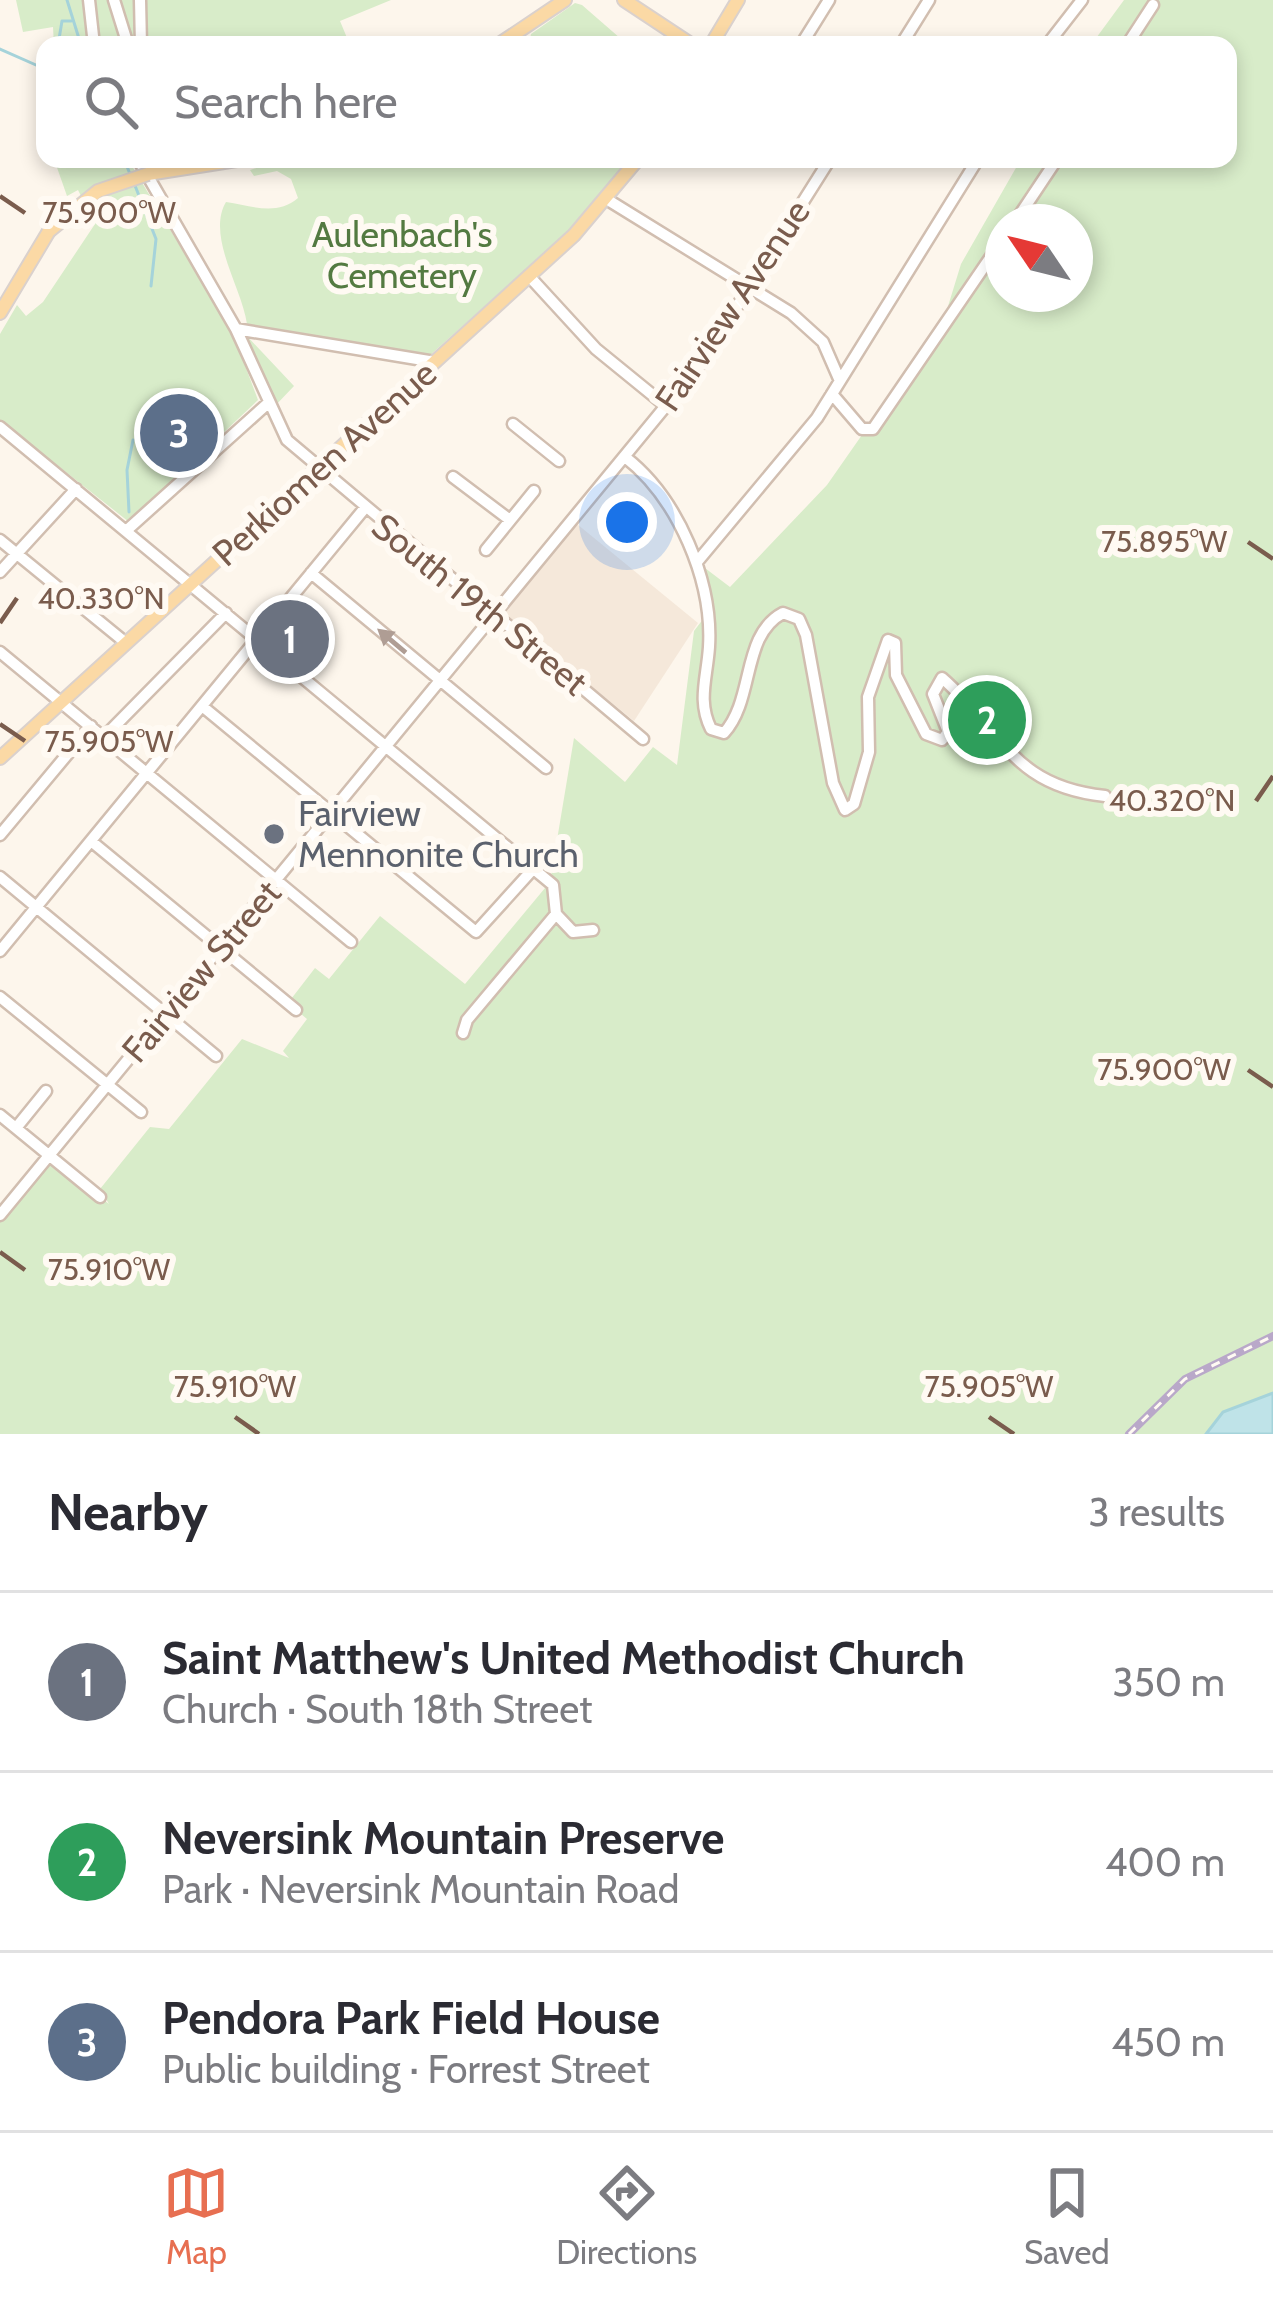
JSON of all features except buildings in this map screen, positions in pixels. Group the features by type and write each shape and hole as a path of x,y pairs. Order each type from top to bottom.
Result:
{"main road":[{"path":"511,36 565,0"},
{"path":"624,0 645,6 681,36"},
{"path":"716,36 738,0"},
{"path":"0,313 49,231 98,191 183,168"},
{"name":"Perkiomen Avenue","path":"1,756 529,276 608,200 631,168"}],"street":[{"path":"89,0 93,36"},
{"path":"114,0 125,36"},
{"path":"140,0 141,36"},
{"path":"807,36 829,0"},
{"path":"907,36 929,0"},
{"path":"1054,36 1082,0"},
{"path":"1133,36 1154,5"},
{"name":"South 19th Street","path":"143,168 236,329 266,404 287,440 317,470 643,739"},
{"name":"Fairview Avenue","path":"494,616 702,362 824,168"},
{"path":"698,562 832,394 972,168"},
{"path":"1027,204 1051,168"},
{"path":"608,200 814,332 840,381"},
{"path":"832,394 862,429 873,429 985,265"},
{"path":"529,276 596,349 666,406"},
{"path":"236,329 435,362"},
{"path":"127,530 266,404"},
{"path":"513,424 559,460"},
{"path":"0,427 534,868 553,885 557,911 568,930 585,934 592,930"},
{"path":"625,457 652,483 698,562 709,634 701,703 711,730 724,733 738,718 759,638 783,613 799,619 806,634 832,783 845,810 854,804 868,760 868,698 888,640 896,643 896,675 926,734 942,740 948,732 933,694 943,679 1024,769 1070,792 1105,796"},
{"path":"454,477 510,520"},
{"path":"0,572 76,489"},
{"path":"486,550 534,491"},
{"path":"0,951 364,509"},
{"path":"0,540 126,643"},
{"path":"311,573 546,768"},
{"path":"104,737 226,613"},
{"name":"Fairview Street","path":"0,1216 494,616"},
{"path":"0,652 351,943"},
{"path":"202,706 476,932 534,868"},
{"path":"0,835 91,727"},
{"path":"91,841 296,1010"},
{"path":"0,877 216,1057"},
{"path":"464,1033 486,996 557,911"},
{"path":"0,997 141,1112"},
{"path":"16,1128 46,1090"},
{"path":"0,1115 100,1197"}],"shaded area":[{"path":"577,524 698,623 634,721 502,614"}],"green space":[{"path":"16,0 391,0 340,21 346,36 54,36 53,27 23,32"},
{"path":"1124,0 1273,0 1273,1428 1265,1434 0,1434 0,1215 49,1156 109,1204 100,1189 150,1127 169,1129 242,1039 289,1058 283,1051 307,1019 288,1003 315,968 329,979 380,916 465,984 550,882 574,738 625,782 653,747 677,765 694,631 707,614 697,562 730,587 827,485 945,316 961,264 985,222 985,312 1093,312 1093,204 995,204 1016,168 1237,168 1237,36 1098,36"},
{"path":"575,3 618,36 531,36"},
{"path":"57,168 133,168 234,336 258,400 129,522 0,420 0,334 17,305 26,316 43,302 95,224 78,190 67,196"},
{"name":"Aulenbach's Cemetery","path":"622,168 573,227 428,357 247,324 220,230 226,202 273,208 298,198 291,179 277,171 254,176 250,170"},
{"path":"246,335 294,386 274,407"}],"water":[{"path":"1273,1393 1273,1434 1206,1434 1223,1412"}],"waterway":[{"path":"67,0 78,36"},
{"path":"60,36 62,21 71,21"},
{"path":"0,49 36,65"},
{"path":"128,168 130,174"},
{"path":"134,183 156,239 151,286"},
{"path":"129,512 127,470 133,440"}],"railway":[{"path":"1129,1434 1185,1379 1273,1336"}],"place":[{"name":"Pendora Park Field House","path":"179,433"},
{"name":"Saint Matthew's United Methodist Church","path":"290,639"},
{"name":"Neversink Mountain Preserve","path":"987,720"},
{"name":"Fairview Mennonite Church","path":"274,834"}]}
